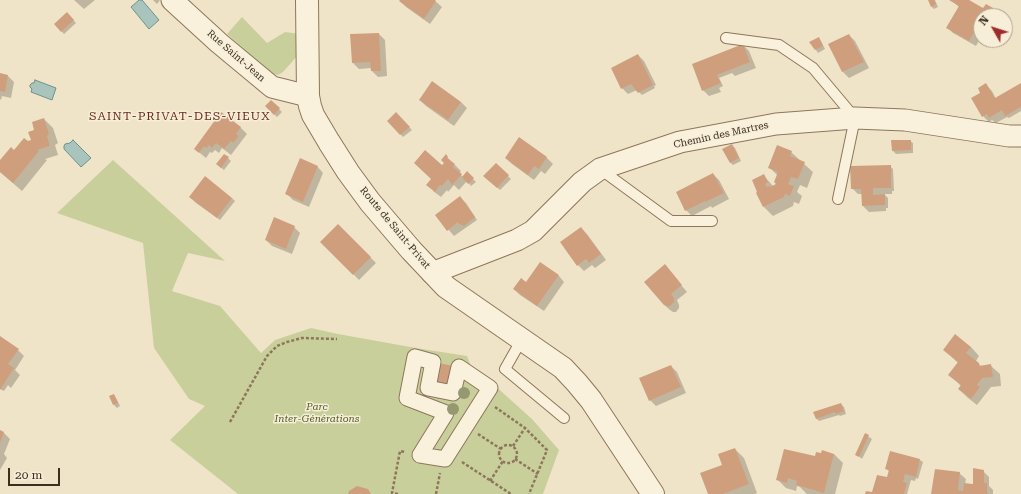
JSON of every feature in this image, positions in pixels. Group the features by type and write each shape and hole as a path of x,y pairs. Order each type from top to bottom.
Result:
{"street":[{"name":"Rue Saint-Jean","path":"172,0 219,43 272,87 308,96"},
{"name":"Route de Saint-Privat","path":"307,0 308,96 310,106 329,142 348,172 370,202 411,250 446,287 563,368 591,400 653,494"},
{"name":"Chemin des Martres","path":"432,273 518,240 533,231 582,182 600,169 680,142 776,124 856,118 905,120 1009,136 1021,136"},
{"path":"414,358 433,362 428,388 453,393 459,367 490,388 445,459 420,454 446,413 407,398 414,358"}],"lane":[{"path":"726,38 779,45 813,68 856,118 838,199"},
{"path":"600,169 671,222 712,221"},
{"path":"522,339 505,369 564,418"}],"path":[{"path":"230,422 268,356 278,346 302,338 337,339"},
{"path":"495,407 525,428 547,450 529,494"},
{"path":"512,446 525,428"},
{"path":"474,439 478,434 500,449"},
{"path":"508,445 512,446 517,454 515,459 509,462 503,461 499,454 500,449 508,445"},
{"path":"398,494 392,493 400,451 420,454"},
{"path":"464,456 460,461 511,494"},
{"path":"436,494 442,459"},
{"path":"515,459 538,474"},
{"path":"490,481 503,461"}],"green space":[{"path":"242,17 267,43 285,32 300,34 299,54 283,72 278,75 272,74 227,34"},
{"name":"Parc Inter-Générations","path":"113,160 225,261 188,253 172,291 220,306 261,353 275,340 311,328 467,356 472,369 493,384 532,419 559,450 543,494 238,494 170,440 205,406 189,399 154,348 143,243 57,213"}],"water":[{"path":"139,0 142,0 159,20 149,29 131,7"},
{"path":"35,80 56,88 52,100 31,92 32,89 30,85 34,83"},
{"path":"73,140 91,158 81,167 64,149 65,144 70,143"}],"building":[{"path":"928,0 934,0 936,4 931,7"},
{"path":"949,0 969,0 983,8 973,8 973,34 969,41 946,28 959,6"},
{"path":"399,1 436,1 424,19"},
{"path":"986,4 993,8 983,8"},
{"path":"67,12 74,20 61,32 54,24"},
{"path":"379,33 381,71 371,71 370,62 352,63 350,34"},
{"path":"849,34 864,62 842,72 828,44"},
{"path":"819,37 823,46 815,50 809,42"},
{"path":"743,44 750,62 717,75 721,83 702,91 692,64"},
{"path":"638,54 653,85 638,93 631,84 621,89 611,68"},
{"path":"0,73 8,75 5,92 0,91"},
{"path":"432,81 461,102 448,120 419,100"},
{"path":"986,83 995,98 1021,83 1021,107 1005,116 1002,110 989,118 987,114 982,117 971,98 980,93 978,88"},
{"path":"271,100 280,108 274,115 265,106"},
{"path":"221,112 241,127 236,134 239,136 233,143 231,141 224,149 216,143 212,148 209,145 206,148 204,146 199,153 194,149"},
{"path":"396,112 410,127 400,135 387,121"},
{"path":"44,118 49,134 47,136 50,146 37,150 39,151 13,183 0,172 0,160 11,147 14,150 24,138 28,141 31,140 28,132 34,130 32,122"},
{"path":"519,137 547,157 539,169 534,166 528,175 505,158"},
{"path":"891,140 911,140 911,150 892,151"},
{"path":"732,144 739,158 730,163 722,149"},
{"path":"777,145 792,151 790,156 805,162 798,179 791,177 788,184 794,186 790,196 785,194 784,197 763,207 756,193 757,192 752,180 764,174 768,182 765,184 767,187 776,184 774,182 778,172 768,168"},
{"path":"425,150 442,165 444,163 441,160 446,154 448,157 447,158 455,164 453,167 462,174 452,185 448,179 442,186 440,185 435,192 426,185 431,179 414,163"},
{"path":"224,154 229,157 221,168 216,164"},
{"path":"300,158 318,166 303,202 285,194"},
{"path":"496,163 509,175 497,188 483,176"},
{"path":"891,165 891,188 873,188 873,195 885,194 885,205 862,206 861,189 851,189 850,166"},
{"path":"467,171 474,178 468,184 462,177"},
{"path":"713,173 724,193 685,211 676,192"},
{"path":"205,176 232,198 217,218 189,197"},
{"path":"460,196 475,217 464,226 458,222 447,231 435,215"},
{"path":"274,217 295,226 286,249 265,240"},
{"path":"338,224 371,257 353,275 320,242"},
{"path":"581,227 601,254 589,263 586,259 577,266 560,242"},
{"path":"540,262 559,275 537,306 513,289 521,278 526,282"},
{"path":"665,264 682,285 671,294 674,298 674,302 670,306 663,304 644,282"},
{"path":"955,334 971,347 966,353 979,363 979,366 991,364 993,377 982,378 977,385 980,387 971,399 958,389 961,385 948,375 958,362 943,350"},
{"path":"0,336 19,349 8,364 14,368 0,390"},
{"path":"433,362 459,367 453,393 428,388"},
{"path":"671,365 681,387 649,401 639,378"},
{"path":"114,394 118,403 113,405 109,396"},
{"path":"841,403 844,411 836,414 835,412 816,419 813,412"},
{"path":"0,430 4,432 0,443"},
{"path":"865,433 869,435 859,457 855,455"},
{"path":"735,448 749,484 723,494 708,494 700,473 722,465 718,454"},
{"path":"784,449 815,456 816,452 821,453 822,450 834,454 824,493 796,485 797,481 788,478 787,483 776,480"},
{"path":"890,451 920,459 916,477 905,474 903,482 907,483 904,494 865,494 866,491 872,492 877,475 887,477 889,470 885,469"},
{"path":"973,468 984,470 984,483 987,483 987,494 931,494 935,469 960,472 958,490 963,491 964,483 973,484"},
{"path":"357,486 368,489 371,494 348,494 349,491"}],"district":[{"name":"SAINT-PRIVAT-DES-VIEUX","path":"180,116"}]}
